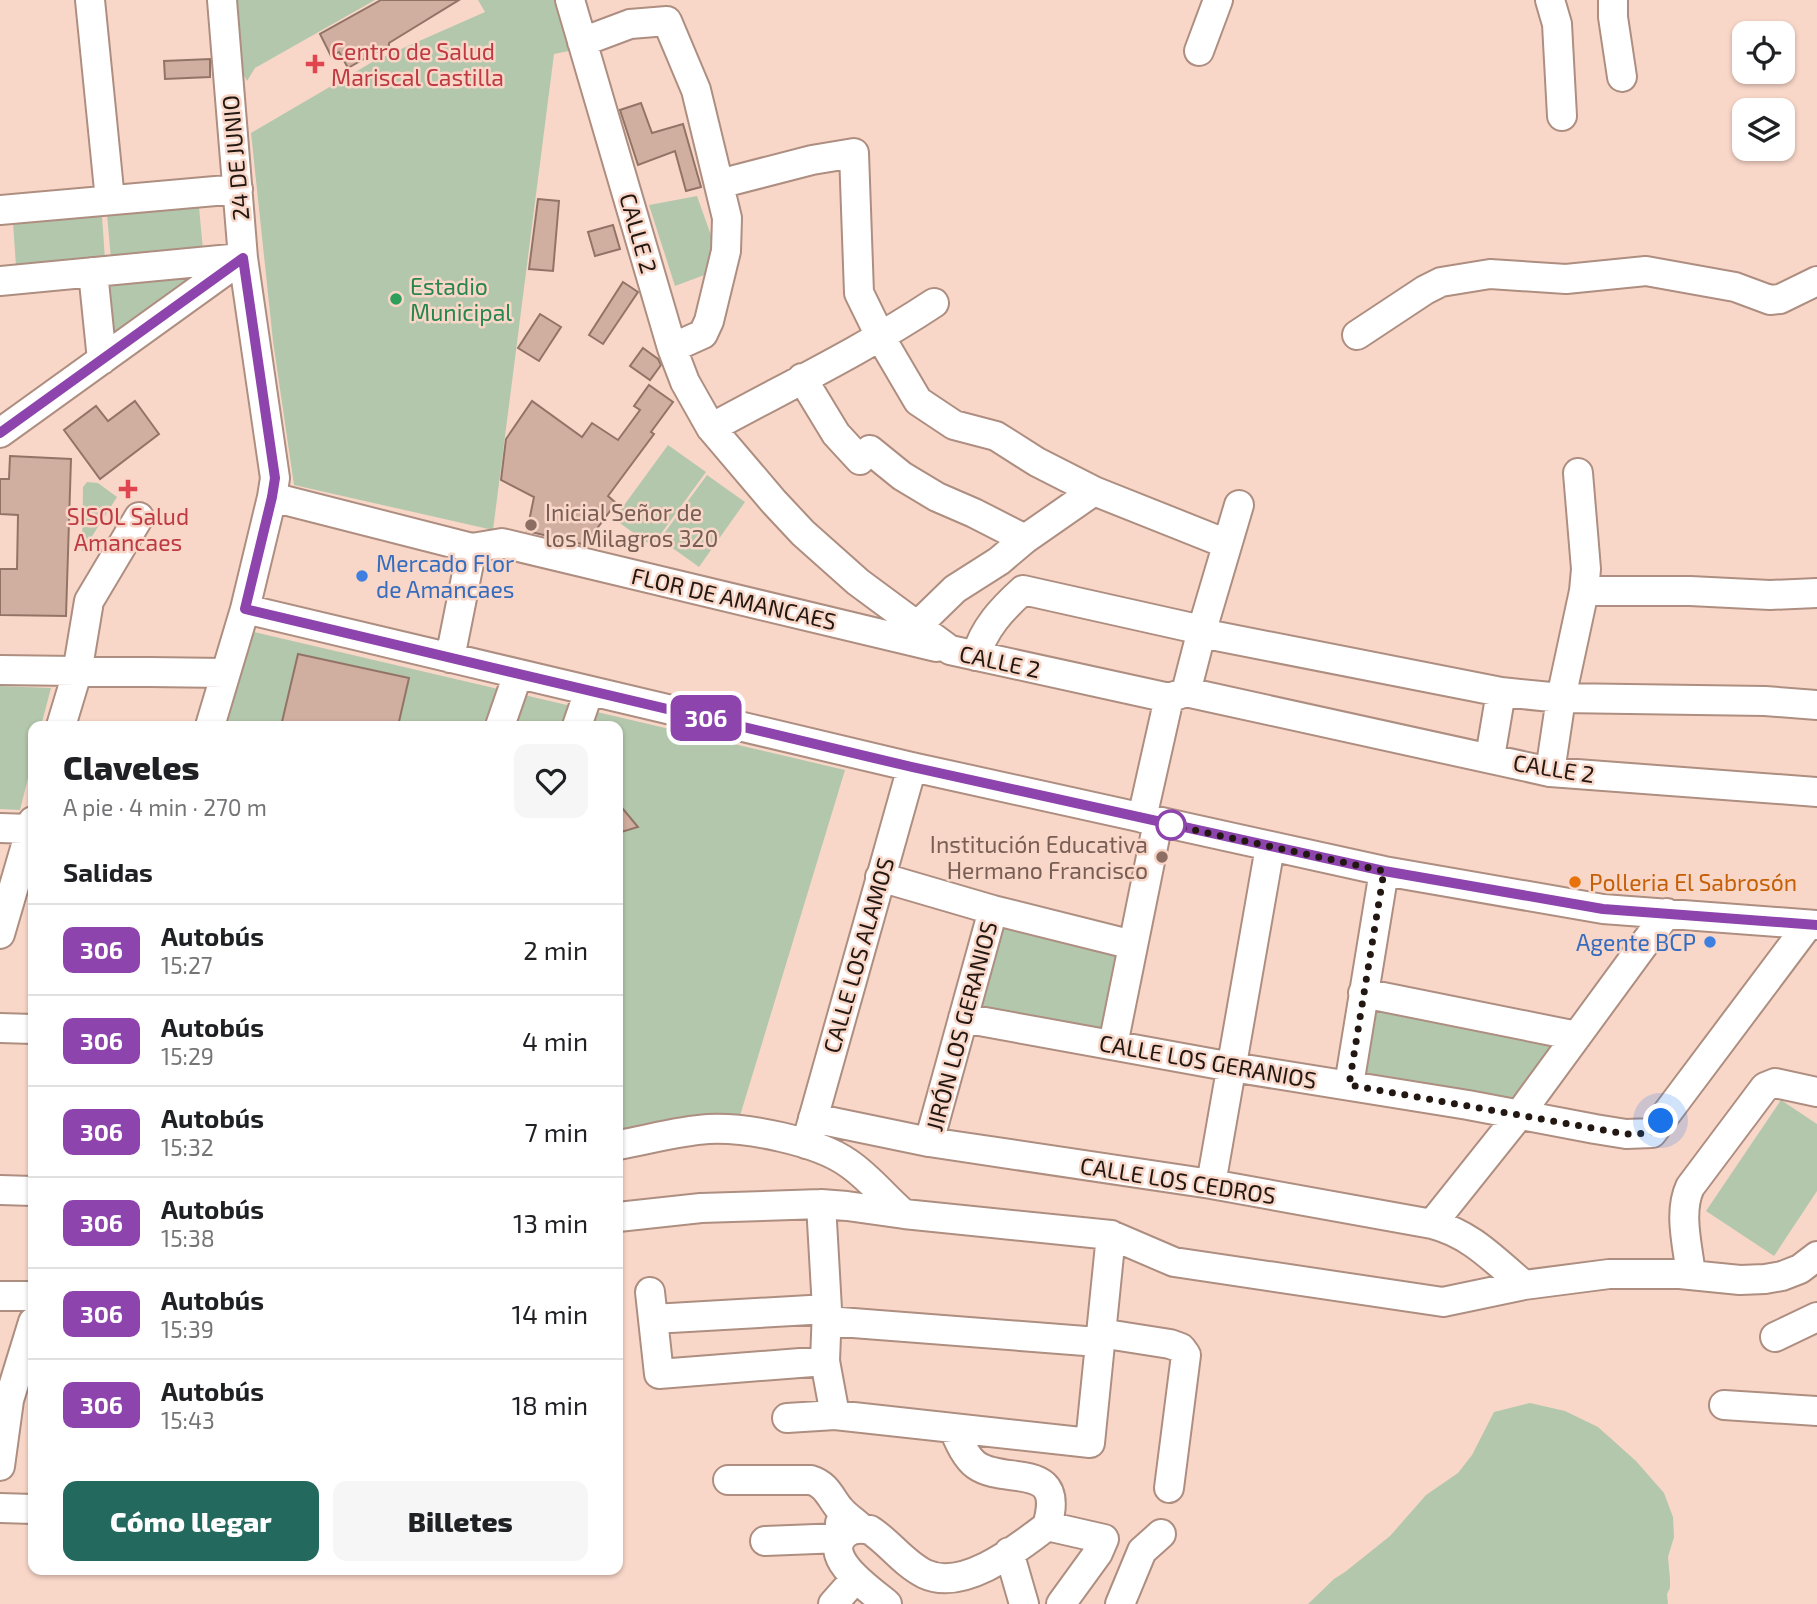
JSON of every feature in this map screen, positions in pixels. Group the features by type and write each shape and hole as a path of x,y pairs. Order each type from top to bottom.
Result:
{"street":[{"path":"90,0 110,200"},
{"name":"24 DE JUNIO","path":"211,721 245,609 275,478 243,258 222,0"},
{"name":"CALLE 2","path":"570,0 685,382 711,428 739,464 803,533 858,582 917,626 963,653 1490,757 1550,772 1817,792"},
{"path":"1199,51 1218,0"},
{"path":"1550,0 1558,24 1562,116"},
{"path":"1613,0 1622,77"},
{"path":"582,42 630,24 667,21 696,90 727,218 726,251 709,321 703,334 673,348"},
{"path":"719,184 812,160 854,153 859,293 881,338 918,401 954,425 996,436 1037,462 1094,491 1227,544"},
{"path":"0,210 238,189"},
{"path":"0,281 243,258"},
{"path":"0,433 243,258"},
{"path":"1357,335 1441,282 1490,274 1566,279 1646,271 1735,287 1770,300 1780,299 1817,281"},
{"path":"93,272 102,360"},
{"path":"711,428 881,338 934,303"},
{"path":"802,378 836,434 865,455 937,497 1025,539"},
{"path":"1550,772 1560,698 1584,592 1586,569 1578,473"},
{"path":"917,626 955,589 999,561 1025,539 1094,491"},
{"name":"FLOR DE AMANCAES","path":"272,497 472,548 502,543 963,653"},
{"path":"1112,1045 1133,945 1150,820 1178,695 1201,631 1239,505"},
{"path":"63,721 77,673 89,601 139,517"},
{"path":"450,658 472,548"},
{"path":"963,653 980,640 1002,608 1023,590 1201,631 1501,692 1560,698 1765,701 1817,705"},
{"path":"1584,592 1690,591 1770,595 1817,593"},
{"path":"245,609 912,767 1384,871 1603,909 1813,925"},
{"path":"0,670 225,673"},
{"path":"502,721 518,674"},
{"path":"579,721 589,691"},
{"path":"1490,757 1501,692"},
{"name":"CALLE LOS ALAMOS","path":"810,1131 912,767"},
{"path":"0,828 28,825"},
{"path":"0,934 28,839"},
{"path":"1211,1184 1270,847"},
{"path":"1349,1085 1384,871"},
{"path":"880,877 993,910 1133,945"},
{"name":"JIRÓN LOS GERANIOS","path":"929,1142 993,910"},
{"path":"1432,1224 1518,1115 1667,914"},
{"name":"CALLE LOS GERANIOS","path":"963,1018 1626,1134 1652,1133 1813,925"},
{"path":"1363,993 1577,1036"},
{"path":"0,1028 28,1029"},
{"path":"1691,1275 1684,1211 1685,1198 1690,1187 1765,1087 1775,1083 1816,1089"},
{"path":"623,1144 707,1129 810,1131 828,1151 848,1163 904,1214"},
{"name":"CALLE LOS CEDROS","path":"810,1131 929,1142 1211,1184 1432,1224 1467,1237 1524,1285"},
{"path":"834,1205 854,1196 855,1177 848,1163"},
{"path":"0,1190 28,1191"},
{"path":"623,1216 701,1208 834,1205 1111,1235 1174,1262 1443,1302 1524,1285 1609,1274 1765,1279 1800,1269 1817,1256"},
{"path":"834,1205 825,1361 835,1415"},
{"path":"787,1418 835,1415 1090,1443 1111,1235"},
{"path":"0,1296 28,1296"},
{"path":"825,1361 659,1374 651,1306 827,1315 1170,1343 1181,1349 1185,1355 1169,1488"},
{"path":"1775,1337 1817,1317"},
{"path":"0,1466 28,1343"},
{"path":"1724,1405 1817,1411"},
{"path":"765,1541 847,1525 877,1534 923,1573 934,1577 962,1577 978,1571 1047,1526 1050,1515 1047,1490 1038,1481 1024,1476 987,1470 974,1464 953,1428"},
{"path":"727,1480 811,1480 825,1488 847,1525"},
{"path":"0,1508 28,1509"},
{"path":"847,1525 838,1547 838,1556 856,1578 887,1604"},
{"path":"1047,1526 1104,1539 1060,1604"},
{"path":"1120,1604 1142,1551 1161,1534"},
{"path":"1009,1552 1024,1604"},
{"path":"833,1604 856,1578"}],"green space":[{"path":"234,0 375,0 255,68 247,81 241,70"},
{"name":"Estadio Municipal","path":"478,0 562,0 574,50 554,54 493,530 294,485 273,341 251,133 374,61 485,12"},
{"path":"697,196 717,252 707,274 675,286 649,205"},
{"path":"199,207 203,250 111,259 107,215"},
{"path":"102,216 105,260 16,266 13,223"},
{"path":"194,274 195,281 114,337 108,283"},
{"path":"668,445 706,472 652,546 614,519"},
{"path":"707,475 745,502 699,567 660,539"},
{"path":"87,482 98,483 117,497 82,552 83,487"},
{"path":"250,631 845,770 739,1119 623,1135 623,721 224,721"},
{"path":"0,686 51,688 42,721 28,721 28,778 20,810 0,809"},
{"path":"1000,921 1123,954 1106,1035 976,1012"},
{"path":"1371,1002 1560,1042 1515,1106 1359,1080"},
{"path":"1781,1100 1817,1124 1817,1191 1774,1256 1706,1211"},
{"path":"1530,1403 1565,1411 1598,1427 1636,1461 1664,1493 1673,1517 1674,1537 1668,1557 1668,1604 1308,1604 1334,1579 1390,1536 1426,1495 1458,1473 1472,1455 1494,1412"}],"building":[{"path":"381,0 459,0 348,68 339,52 331,56 320,34"},
{"path":"210,59 210,77 165,79 164,61"},
{"path":"641,103 652,133 683,124 701,187 686,191 675,151 638,165 620,110"},
{"path":"538,199 559,201 553,271 529,269"},
{"path":"613,225 620,249 595,256 588,232"},
{"path":"623,282 638,292 603,344 589,335"},
{"path":"540,314 561,327 539,361 518,348"},
{"path":"643,348 658,359 661,365 650,380 630,366"},
{"path":"649,385 673,402 651,432 654,434 608,496 616,503 593,534 590,546 527,531 534,497 501,480 506,439 532,401 582,437 592,423 618,440 640,410 634,406"},
{"path":"135,401 159,434 100,479 64,430 96,406 108,421"},
{"path":"10,456 71,459 66,616 0,615 0,569 17,569 18,515 0,514 0,479 9,479"},
{"path":"298,654 409,678 399,721 282,721"},
{"path":"623,809 638,827 623,832"}],"bus line":[{"name":"306","path":"0,433 243,258 275,478 245,609 912,767 1384,871 1603,909 1817,925"}],"place":[{"name":"Centro de Salud Mariscal Castilla","path":"315,64"},
{"name":"Estadio Municipal","path":"396,299"},
{"name":"SISOL Salud Amancaes","path":"128,489"},
{"name":"Inicial Señor de los Milagros 320","path":"531,525"},
{"name":"Mercado Flor de Amancaes","path":"362,576"},
{"name":"Institución Educativa Hermano Francisco","path":"1162,857"},
{"name":"Polleria El Sabrosón","path":"1575,882"},
{"name":"Agente BCP","path":"1710,942"}],"route":[{"path":"1171,825 1384,871 1349,1085 1626,1134 1652,1133 1661,1121"}]}
